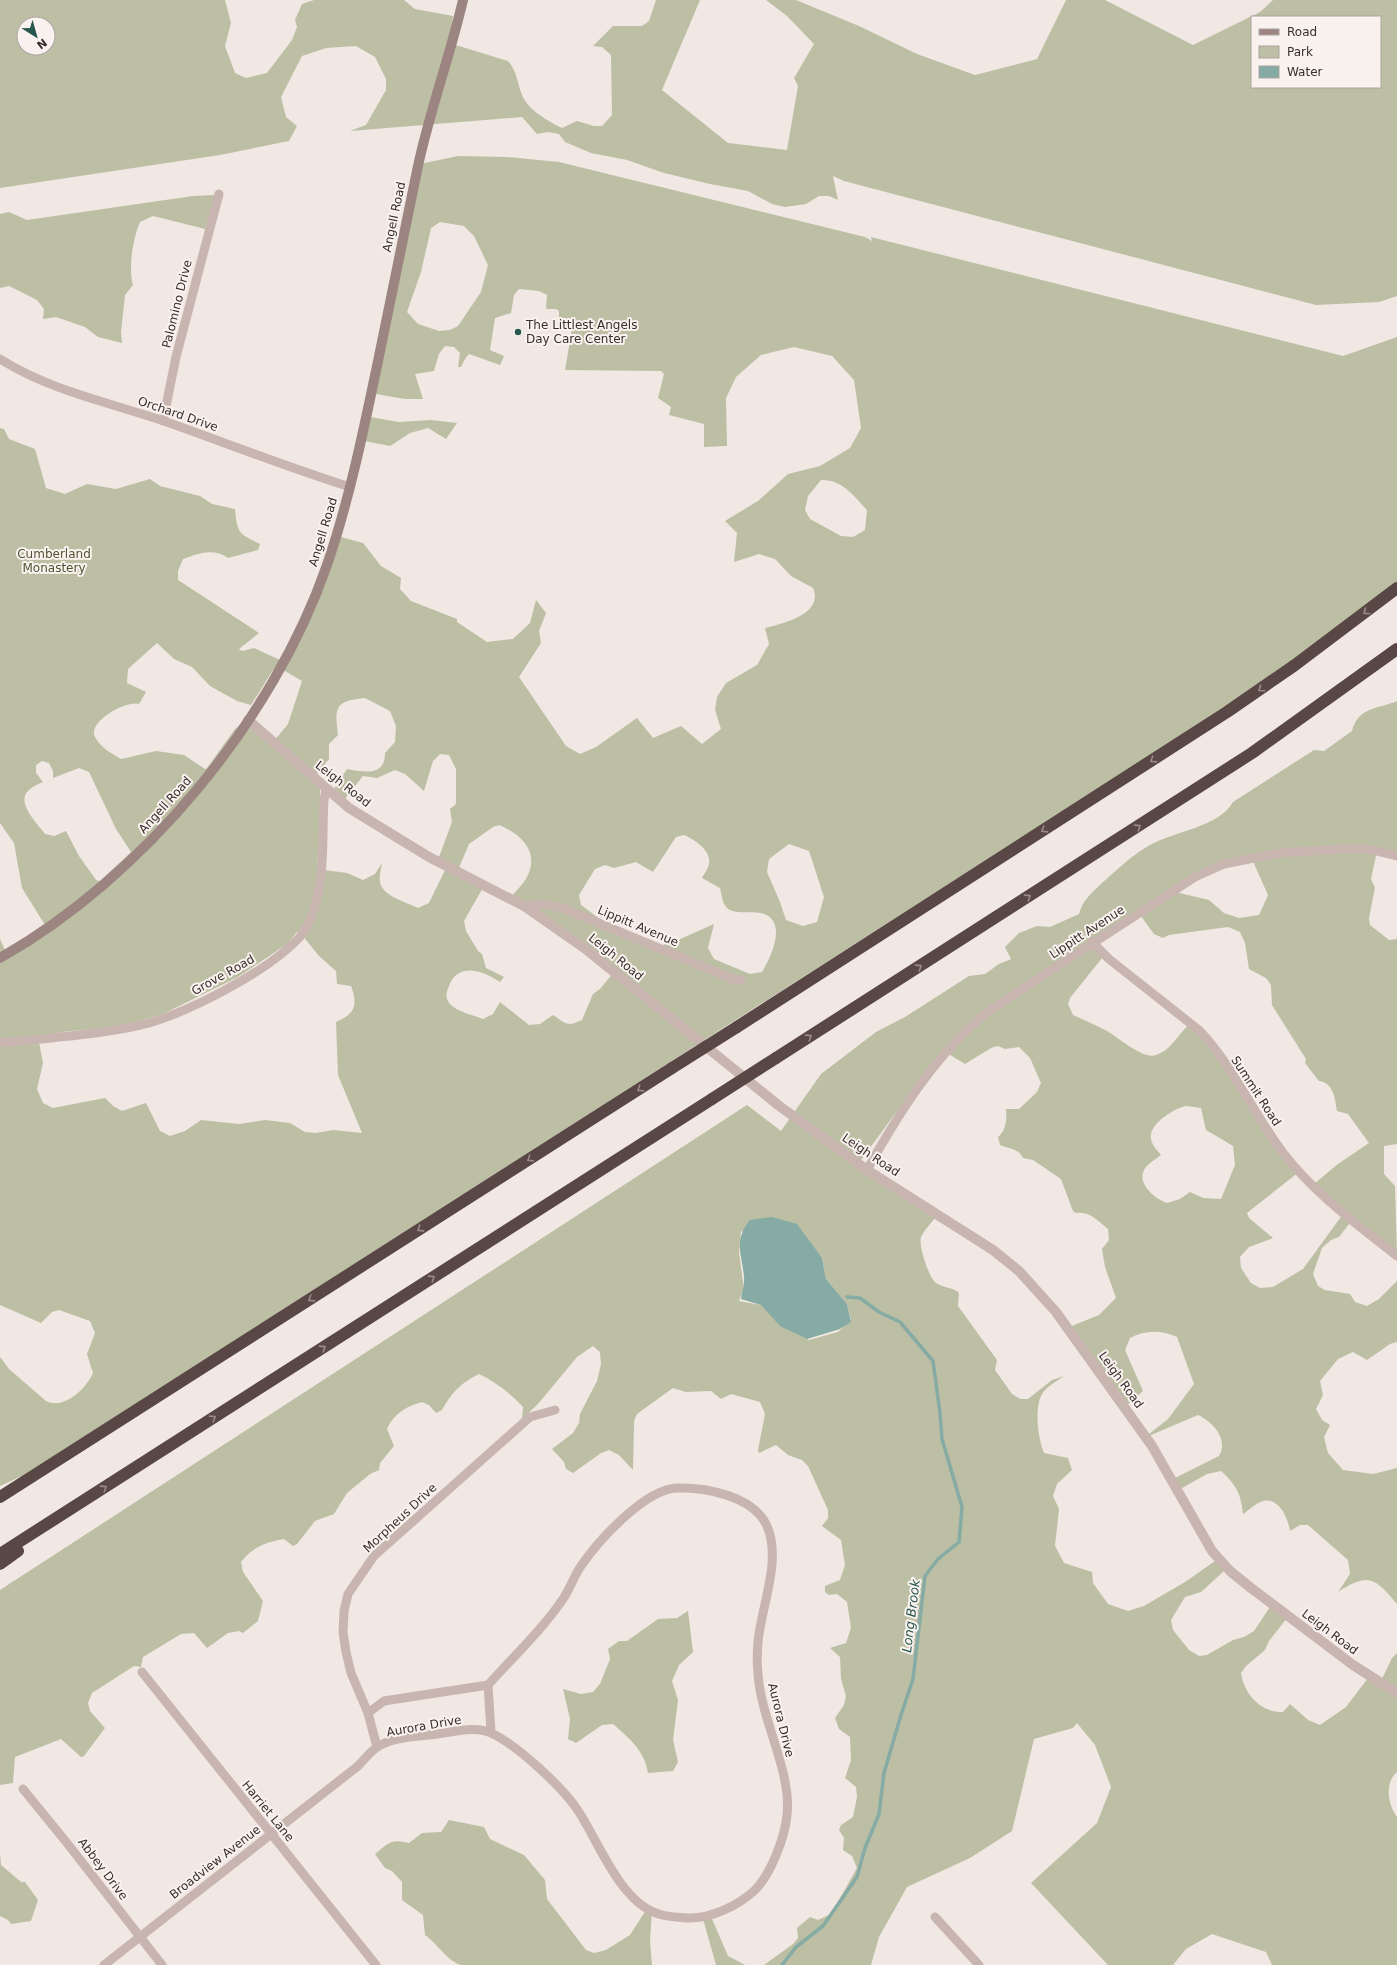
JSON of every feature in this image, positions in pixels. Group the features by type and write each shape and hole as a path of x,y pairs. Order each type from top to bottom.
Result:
{"highway":[{"path":"0,1497 1221,716 1306,657 1397,588"},
{"path":"0,1554 1240,761 1321,705 1397,649"},
{"path":"0,1564 90,1496"}],"main road":[{"name":"Angell Road","path":"0,958 59,919 112,877 185,804 213,769 248,720 278,670 309,610 327,566 350,487 421,155 463,0"}],"street":[{"name":"Palomino Drive","path":"163,421 176,357 219,194"},
{"name":"Orchard Drive","path":"0,359 33,378 52,386 163,421 350,487"},
{"name":"Leigh Road","path":"248,720 326,790 349,808 429,857 524,906 587,950 778,1105 867,1170 993,1250 1019,1271 1056,1312 1152,1446 1217,1556 1230,1571 1332,1650 1374,1680 1397,1693"},
{"name":"Grove Road","path":"0,1043 142,1024 186,1009 217,994 267,964 290,947 300,937 315,906 319,888 324,800 326,790"},
{"name":"Lippitt Avenue","path":"867,1170 884,1139 918,1088 951,1046 965,1031 990,1010 1092,942 1195,877 1224,864 1279,853 1368,849 1397,856"},
{"name":"Lippitt Avenue","path":"524,906 545,904 565,909 735,980 741,980"},
{"name":"Summit Road","path":"1092,942 1109,959 1188,1020 1208,1039 1232,1074 1265,1128 1290,1160 1317,1190 1397,1256"},
{"name":"Morpheus Drive","path":"368,1713 352,1673 343,1632 344,1611 348,1594 374,1556 530,1417 555,1410"},
{"name":"Aurora Drive","path":"368,1713 377,1747 396,1740 469,1730 491,1732 524,1756 553,1781 576,1808 616,1878 640,1905 657,1914 671,1917 696,1918 722,1911 755,1890 770,1870 787,1818 788,1796 763,1706 758,1674 758,1642 769,1584 772,1554 770,1535 764,1521 751,1507 728,1496 704,1489 672,1488 649,1499 627,1515 595,1545 578,1570 564,1598 488,1685"},
{"name":"Harriet Lane","path":"142,1672 376,1965"},
{"path":"368,1713 384,1701 488,1685 491,1732"},
{"name":"Broadview Avenue","path":"104,1965 358,1766 377,1747"},
{"name":"Abbey Drive","path":"23,1789 162,1965"},
{"path":"935,1917 979,1965"}],"green space":[{"path":"0,0 225,0 231,23 225,46 235,73 246,78 267,73 292,40 297,27 295,20 302,4 314,0 404,0 415,9 453,16 449,43 508,61 515,73 522,95 529,106 562,128 577,121 594,126 602,126 612,115 611,55 602,47 593,46 613,26 642,26 649,21 656,0 700,0 662,90 728,143 787,150 798,86 794,78 814,44 787,16 766,0 796,0 859,26 917,54 975,75 1037,59 1066,0 1105,0 1193,45 1251,16 1251,88 1381,88 1381,16 1252,16 1260,12 1273,0 1397,0 1397,296 1379,302 1316,305 844,181 833,176 838,200 829,196 819,196 806,204 785,207 772,204 748,191 664,173 627,160 591,153 565,142 559,134 548,132 537,134 522,117 350,131 366,125 386,90 386,79 375,57 356,46 326,48 302,56 281,97 286,117 297,126 289,141 220,155 0,188"},
{"name":"Cumberland Monastery","path":"458,156 507,157 559,162 865,237 872,241 871,237 1343,356 1397,337 1397,582 1305,654 1110,785 1025,835 24,1475 0,1486 0,1357 9,1369 46,1401 60,1403 74,1396 80,1391 93,1373 87,1354 95,1333 90,1321 59,1310 52,1312 41,1323 0,1305 0,939 5,950 45,925 22,888 14,843 0,823 0,428 4,429 9,439 35,449 46,488 65,494 87,484 116,489 150,479 160,486 200,496 212,504 235,509 240,532 260,544 258,550 228,558 217,553 206,552 183,559 178,571 178,580 259,633 239,649 242,651 254,648 280,660 296,635 334,535 363,543 381,566 401,578 400,589 411,601 457,619 457,622 487,642 513,639 530,623 536,600 546,613 539,631 541,643 519,677 566,746 580,754 596,747 637,718 653,738 681,726 702,744 721,729 715,710 717,697 726,683 757,665 769,644 765,628 800,616 808,611 813,605 815,597 813,588 791,576 775,559 759,554 734,562 737,533 725,521 758,501 788,474 820,466 850,448 861,428 854,380 832,356 794,347 761,355 736,377 726,398 727,446 704,447 704,424 669,415 671,407 658,398 664,374 661,371 565,370 572,329 569,326 559,324 559,311 556,309 546,309 547,295 539,291 519,289 514,295 511,313 495,318 490,350 504,356 500,365 469,354 461,367 458,367 460,353 454,347 445,346 439,354 434,371 415,374 423,399 405,399 370,393 420,164","holes":["440,222 464,226 474,236 488,265 481,292 458,326 450,330 439,331 418,324 407,312 421,272 431,228","821,480 835,482 847,489 867,510 865,530 853,537 841,536 810,519 805,510 808,496","157,643 174,659 192,667 210,686 237,701 251,705 273,670 278,667 302,681 288,724 274,741 247,720 235,729 205,769 184,755 156,751 121,759 106,750 100,744 95,737 94,731 102,719 109,713 126,705 139,704 146,692 127,683 128,669","365,698 390,711 396,726 395,742 385,753 384,761 381,766 377,769 366,772 347,769 332,792 344,800 363,776 377,778 395,770 405,774 424,791 433,761 440,754 449,755 456,769 456,804 450,809 452,822 439,857 447,866 429,903 418,908 395,898 385,891 380,882 382,863 375,874 363,880 347,873 317,869 320,834 320,785 315,776 329,759 329,744 338,735 336,717 337,711 343,703","42,761 49,763 53,771 53,778 79,768 89,772 116,829 131,852 100,881 96,880 79,856 66,831 54,836 45,834 29,812 24,800 25,795 34,786 43,782 36,773 36,765","499,825 507,829 514,833 526,845 530,852 530,868 526,879 512,896 614,972 600,989 593,994 582,1020 567,1024 553,1015 540,1024 529,1025 500,1002 493,1014 483,1019 459,1010 451,1004 446,995 453,978 459,973 472,970 487,974 500,982 504,977 486,968 482,954 478,951 466,931 464,921 485,884 458,870 469,844 493,827","684,835 693,839 701,846 705,850 709,859 707,870 702,878 720,888 725,906 730,910 737,912 761,913 769,917 774,923 776,931 773,949 762,972 750,974 714,959 708,948 714,924 676,941 656,947 616,931 581,905 579,895 595,869 605,865 614,868 636,862 653,872 676,837","789,844 809,851 824,897 817,922 803,926 786,920 767,872 769,859","297,932 302,935 319,956 336,971 337,984 351,986 354,999 353,1008 347,1016 336,1022 338,1075 362,1133 333,1130 316,1133 305,1132 290,1123 265,1120 239,1124 201,1120 185,1131 170,1136 160,1131 146,1103 122,1111 113,1106 105,1098 53,1108 43,1103 37,1089 43,1063 38,1037 62,1032 122,1026 163,1014 238,977 287,944"]},
{"path":"215,195 205,229 153,216 140,222 135,236 131,262 133,285 125,295 121,332 122,343 98,337 85,327 56,317 43,319 44,309 37,300 9,286 0,288 0,214 9,212 27,220 193,196"},
{"path":"365,416 398,422 431,420 457,423 446,439 428,428 410,433 390,446 359,440"},
{"path":"1397,701 1397,853 1377,851 1371,879 1375,888 1369,918 1370,925 1389,940 1397,939 1397,1144 1384,1146 1384,1174 1395,1186 1397,1256 1353,1222 1349,1224 1339,1237 1331,1240 1322,1248 1313,1274 1318,1286 1325,1290 1350,1294 1355,1302 1367,1306 1379,1299 1397,1281 1397,1342 1390,1344 1367,1360 1353,1352 1338,1359 1320,1381 1323,1395 1316,1409 1322,1420 1330,1425 1324,1437 1328,1453 1343,1470 1373,1474 1397,1468 1397,1604 1383,1588 1371,1581 1364,1580 1357,1582 1338,1592 1350,1574 1348,1560 1308,1525 1300,1525 1290,1531 1285,1515 1274,1502 1260,1502 1243,1514 1241,1500 1237,1490 1221,1471 1207,1474 1175,1492 1169,1481 1219,1456 1222,1450 1221,1437 1209,1422 1198,1415 1144,1438 1168,1419 1194,1384 1177,1337 1159,1332 1147,1332 1130,1338 1125,1350 1143,1391 1126,1406 1067,1328 1099,1315 1116,1298 1105,1267 1102,1249 1109,1240 1108,1229 1090,1215 1076,1213 1073,1211 1061,1179 1033,1160 1023,1158 1019,1152 1000,1145 998,1137 1003,1132 1006,1109 1019,1109 1037,1092 1041,1083 1030,1058 1019,1047 1005,1049 998,1046 991,1048 965,1064 942,1050 861,1160 938,1214 921,1237 920,1241 927,1268 936,1283 959,1293 958,1306 997,1360 995,1370 1012,1394 1020,1399 1028,1399 1052,1380 1064,1376 1044,1391 1038,1407 1040,1440 1044,1453 1068,1458 1072,1470 1057,1484 1053,1496 1059,1509 1055,1546 1064,1563 1092,1572 1093,1583 1108,1604 1128,1611 1144,1606 1185,1582 1215,1561 1224,1571 1201,1592 1185,1597 1171,1620 1173,1630 1189,1650 1199,1656 1207,1655 1233,1640 1244,1637 1254,1631 1270,1607 1287,1618 1269,1641 1265,1650 1246,1666 1241,1673 1243,1681 1250,1695 1261,1706 1283,1712 1290,1704 1308,1720 1320,1725 1346,1707 1368,1678 1380,1683 1392,1658 1397,1653 1397,1772 1390,1782 1389,1794 1391,1806 1397,1817 1397,1965 1272,1965 1266,1952 1212,1934 1186,1949 1173,1965 1108,1965 1031,1883 1097,1823 1111,1787 1095,1745 1077,1723 1073,1728 1034,1739 1012,1831 970,1858 907,1887 879,1937 871,1965 764,1965 793,1944 798,1938 797,1928 810,1917 818,1920 831,1914 857,1868 852,1856 843,1850 844,1838 839,1830 841,1825 853,1817 857,1797 856,1787 845,1778 851,1760 850,1737 839,1729 835,1718 844,1705 846,1696 841,1679 840,1657 830,1648 846,1643 851,1628 847,1602 837,1594 829,1595 825,1592 825,1586 840,1580 845,1565 841,1540 822,1526 828,1518 828,1510 808,1466 802,1460 788,1455 776,1445 759,1453 758,1450 765,1414 760,1402 731,1394 721,1399 711,1391 686,1392 673,1388 637,1414 634,1421 633,1470 619,1455 609,1450 601,1453 573,1473 566,1469 564,1462 552,1449 573,1433 579,1423 580,1414 597,1381 601,1364 600,1352 593,1346 577,1357 538,1404 522,1419 523,1407 502,1388 479,1374 467,1381 458,1389 449,1398 442,1410 436,1413 429,1405 422,1402 401,1411 393,1419 387,1429 394,1446 380,1463 379,1470 370,1474 347,1493 334,1514 315,1521 297,1544 293,1546 284,1539 271,1542 250,1552 241,1562 243,1572 263,1601 258,1621 243,1633 239,1631 228,1633 207,1648 194,1633 181,1634 143,1657 141,1667 134,1666 92,1693 88,1703 90,1711 105,1728 84,1756 81,1757 61,1739 15,1757 13,1783 0,1785 0,1590 747,1105 781,1131 821,1074 876,1032 905,1017 969,976 985,974 999,964 1011,959 1005,947 1019,933 1037,926 1050,927 1079,914 1085,900 1091,893 1137,853 1160,840 1196,828 1218,817 1233,802 1314,750 1324,751 1352,731 1359,717 1364,713","holes":["1251,857 1268,895 1259,915 1239,918 1224,913 1209,900 1171,891","1138,912 1154,934 1163,938 1169,935 1228,927 1240,932 1245,943 1249,969 1266,978 1271,985 1272,1005 1306,1059 1305,1063 1319,1081 1324,1082 1331,1088 1337,1111 1348,1114 1369,1143 1338,1164 1314,1184 1343,1214 1303,1269 1273,1287 1260,1288 1251,1283 1241,1268 1240,1257 1249,1247 1273,1238 1249,1218 1247,1213 1299,1172 1192,1022 1167,1049 1162,1053 1151,1056 1138,1051 1107,1031 1073,1015 1068,1004 1070,998 1106,953 1094,939","1186,1106 1201,1108 1206,1130 1233,1146 1235,1165 1221,1199 1203,1198 1190,1192 1180,1199 1167,1203 1157,1198 1145,1186 1142,1175 1145,1168 1161,1155 1151,1139 1151,1133 1158,1122 1169,1113","741,1231 822,1258 826,1279 847,1304 851,1320 838,1332 809,1340 783,1326 761,1305 739,1301 744,1288 739,1253"]},
{"path":"688,1611 693,1652 679,1665 672,1681 678,1700 673,1740 678,1762 673,1771 648,1773 644,1758 640,1752 613,1724 602,1725 576,1743 568,1739 570,1719 563,1689 581,1694 593,1692 600,1684 610,1659 608,1649 619,1641 627,1641 658,1619 677,1618"},
{"path":"449,1820 484,1827 490,1839 524,1855 545,1880 547,1899 586,1950 594,1953 606,1950 630,1935 648,1907 652,1909 650,1941 652,1965 461,1965 446,1956 425,1935 423,1915 402,1900 402,1882 392,1871 385,1868 375,1854 391,1842 398,1841 409,1843 422,1833 441,1832"},
{"path":"0,1853 1,1865 21,1882 25,1882 38,1900 31,1921 11,1924 8,1920 0,1916"},
{"path":"709,1912 728,1956 745,1965 716,1965 702,1915"}],"water":[{"path":"772,1217 797,1224 822,1258 826,1279 847,1304 851,1322 840,1329 807,1339 780,1326 761,1305 741,1299 744,1285 740,1247 742,1234 750,1220"}],"waterway":[{"name":"Long Brook","path":"782,1965 796,1947 823,1926 857,1877 865,1848 879,1814 884,1773 913,1679 925,1576 938,1559 959,1542 962,1507 942,1439 933,1361 900,1322 879,1312 860,1298 847,1297"}],"place":[{"name":"The Littlest Angels Day Care Center","path":"518,332"}]}
